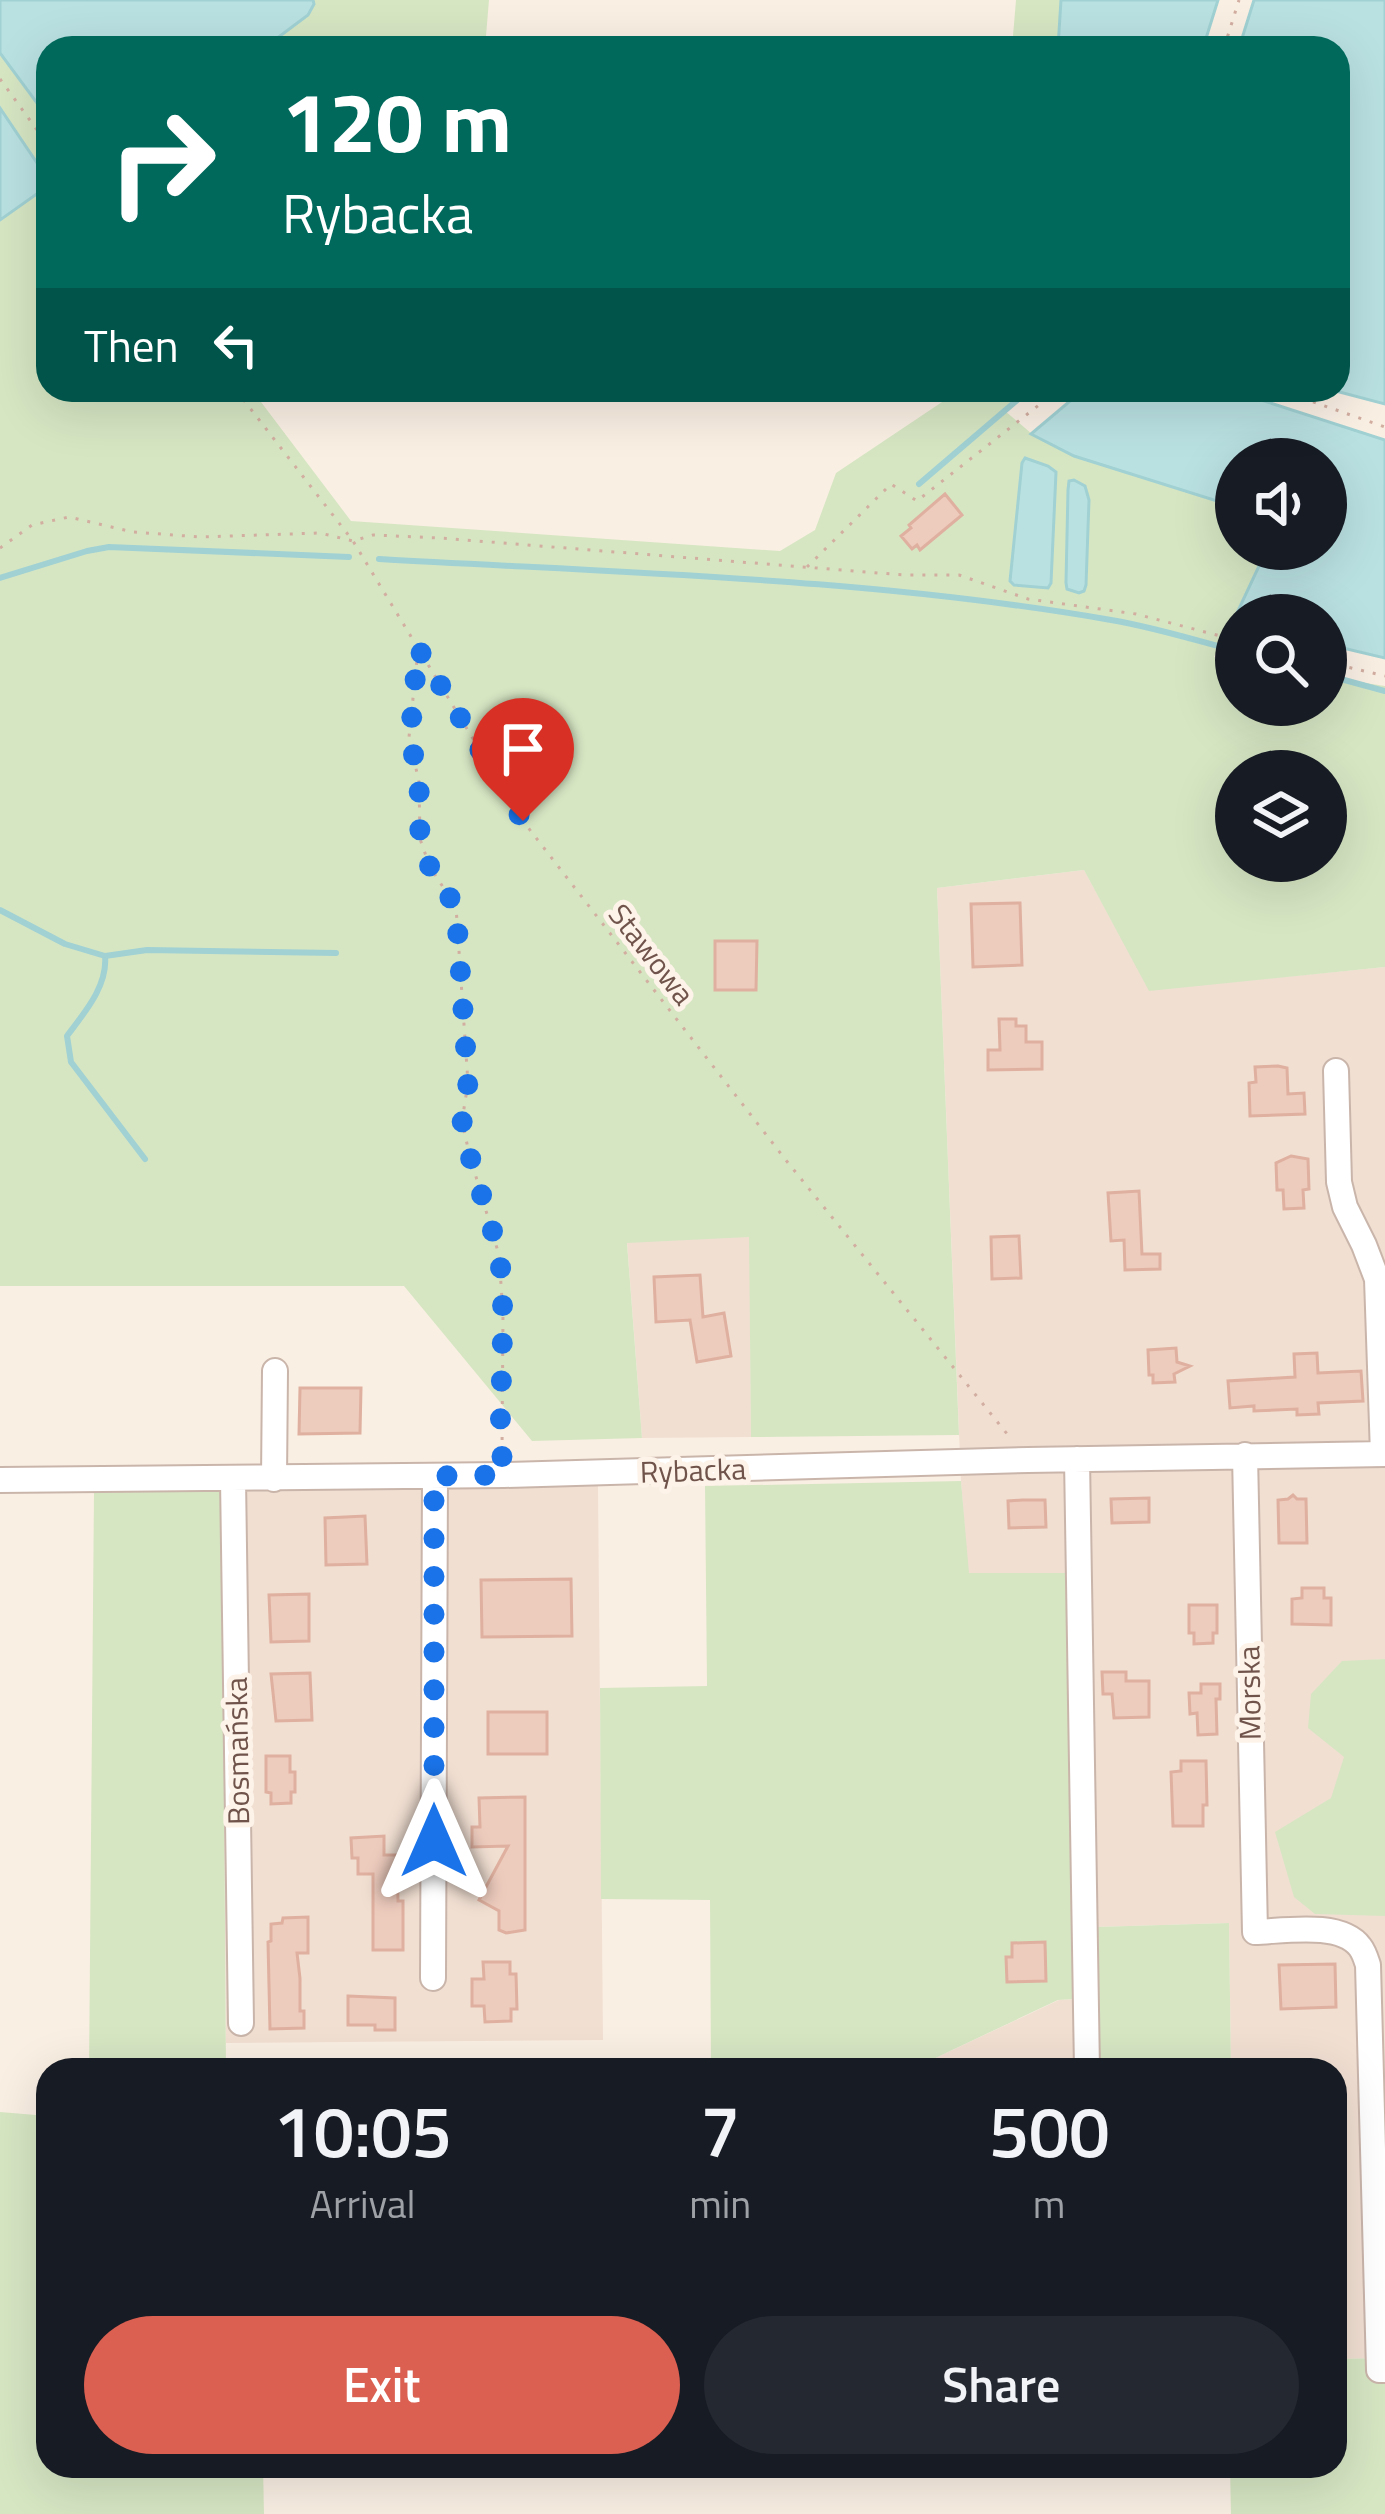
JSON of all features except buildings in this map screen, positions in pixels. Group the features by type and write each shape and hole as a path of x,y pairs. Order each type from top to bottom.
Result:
{"street":[{"path":"1336,1071 1339,1182 1377,1280 1384,1454"},
{"path":"274,1478 275,1371"},
{"name":"Rybacka","path":"0,1480 504,1475 1384,1454"},
{"name":"Morska","path":"1245,1455 1255,1932 1340,1932 1358,1944 1368,1965 1379,2370 1385,2370"},
{"path":"1077,1459 1087,2058"},
{"path":"433,1978 434,1476"},
{"name":"Bosmańska","path":"233,1479 241,2024"}],"path":[{"path":"1228,36 1239,0"},
{"path":"0,79 36,128"},
{"name":"Stawowa","path":"245,402 353,542 523,821 784,1159 1028,1460"},
{"path":"806,568 891,484 917,501 1043,402"},
{"path":"1313,402 1385,427"},
{"path":"0,548 32,526 69,517 134,532 200,537 320,533 353,542 374,535 440,538 904,575 959,575 1028,599 1136,614 1215,635"},
{"path":"418,648 410,737 419,782 420,839 430,867 456,907 468,1083 462,1121 500,1256 504,1475"},
{"path":"1347,667 1385,676"}],"shaded area":[{"path":"1084,870 1150,990 1385,967 1385,1659 1342,1662 1348,1914 1385,1915 1385,2358 1347,2359 1347,2058 1231,2058 1229,1923 1094,1927 968,1573 937,888"},
{"path":"750,1236 751,1437 642,1438 627,1242"},
{"path":"222,1485 598,1486 603,2040 226,2043"},
{"path":"1094,1998 1096,2058 935,2058 1059,2000"}],"green space":[{"path":"0,0 489,0 486,36 36,36 36,402 261,402 351,521 780,551 815,530 836,473 942,402 1015,402 1005,411 1032,434 1215,499 1215,570 1257,570 1245,594 1215,594 1215,726 1347,726 1347,680 1385,686 1385,967 1149,991 1084,870 937,888 959,1435 751,1437 749,1237 627,1243 642,1438 532,1441 404,1286 0,1286"},
{"path":"1016,0 1061,0 1059,36 1013,36"},
{"path":"961,1481 969,1573 1087,1573 1095,1927 1229,1923 1231,2058 1096,2058 1093,1998 1058,2000 935,2058 711,2058 710,1900 601,1899 600,1688 707,1686 705,1486"},
{"path":"222,1485 226,2058 89,2058 94,1489"},
{"path":"1385,1659 1385,1916 1315,1914 1294,1897 1275,1832 1331,1798 1344,1757 1308,1728 1311,1694 1342,1661"},
{"path":"0,2112 36,2115 36,2478 263,2478 264,2514 0,2514"},
{"path":"1385,2358 1385,2514 1231,2514 1230,2478 1347,2478 1347,2359"}],"water":[{"path":"0,0 313,0 314,4 308,15 280,36 36,36 36,102 0,53"},
{"path":"1061,0 1218,0 1207,36 1059,36"},
{"path":"1254,0 1385,0 1385,404 1350,395 1350,36 1243,36"},
{"path":"0,108 36,162 36,195 0,220"},
{"path":"1069,402 1267,402 1385,440 1385,658 1347,649 1347,594 1246,594 1257,570 1347,570 1347,438 1215,438 1215,500 1074,456 1031,434"},
{"path":"1025,458 1056,472 1048,588 1010,581"},
{"path":"1069,481 1085,486 1089,500 1086,585 1079,593 1067,589 1066,583 1068,490"}],"waterway":[{"path":"919,484 1015,402"},
{"path":"0,578 109,547 349,557"},
{"path":"379,559 746,579 929,595 1111,620 1215,645"},
{"path":"1347,681 1385,691"},
{"path":"0,910 65,944 105,956 147,950 336,953"},
{"path":"105,956 99,988 67,1036 71,1062 145,1159"}],"route":[{"path":"434,1841 434,1476 504,1475 500,1438 503,1314 500,1256 462,1121 468,1083 456,907 430,867 420,839 419,782 410,737 418,648 523,821"}]}
